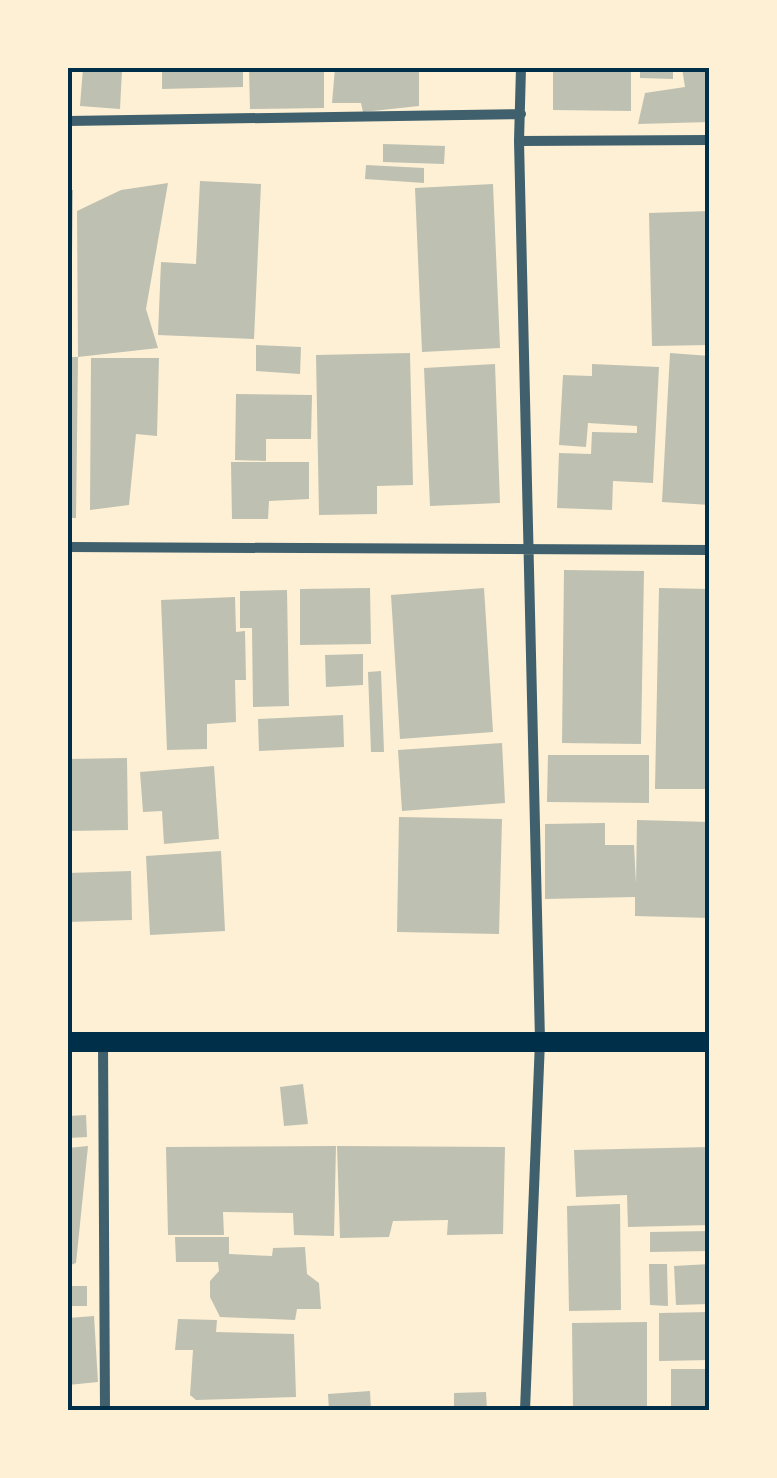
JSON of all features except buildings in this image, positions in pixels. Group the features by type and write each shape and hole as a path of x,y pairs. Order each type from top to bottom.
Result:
{"main road":[{"path":"68,1042 710,1042"}],"street":[{"path":"522,68 519,141 540,1042 525,1410"},
{"path":"68,121 521,114"},
{"path":"519,141 710,140"},
{"path":"68,546 710,550"},
{"path":"104,1042 105,1410"}]}
